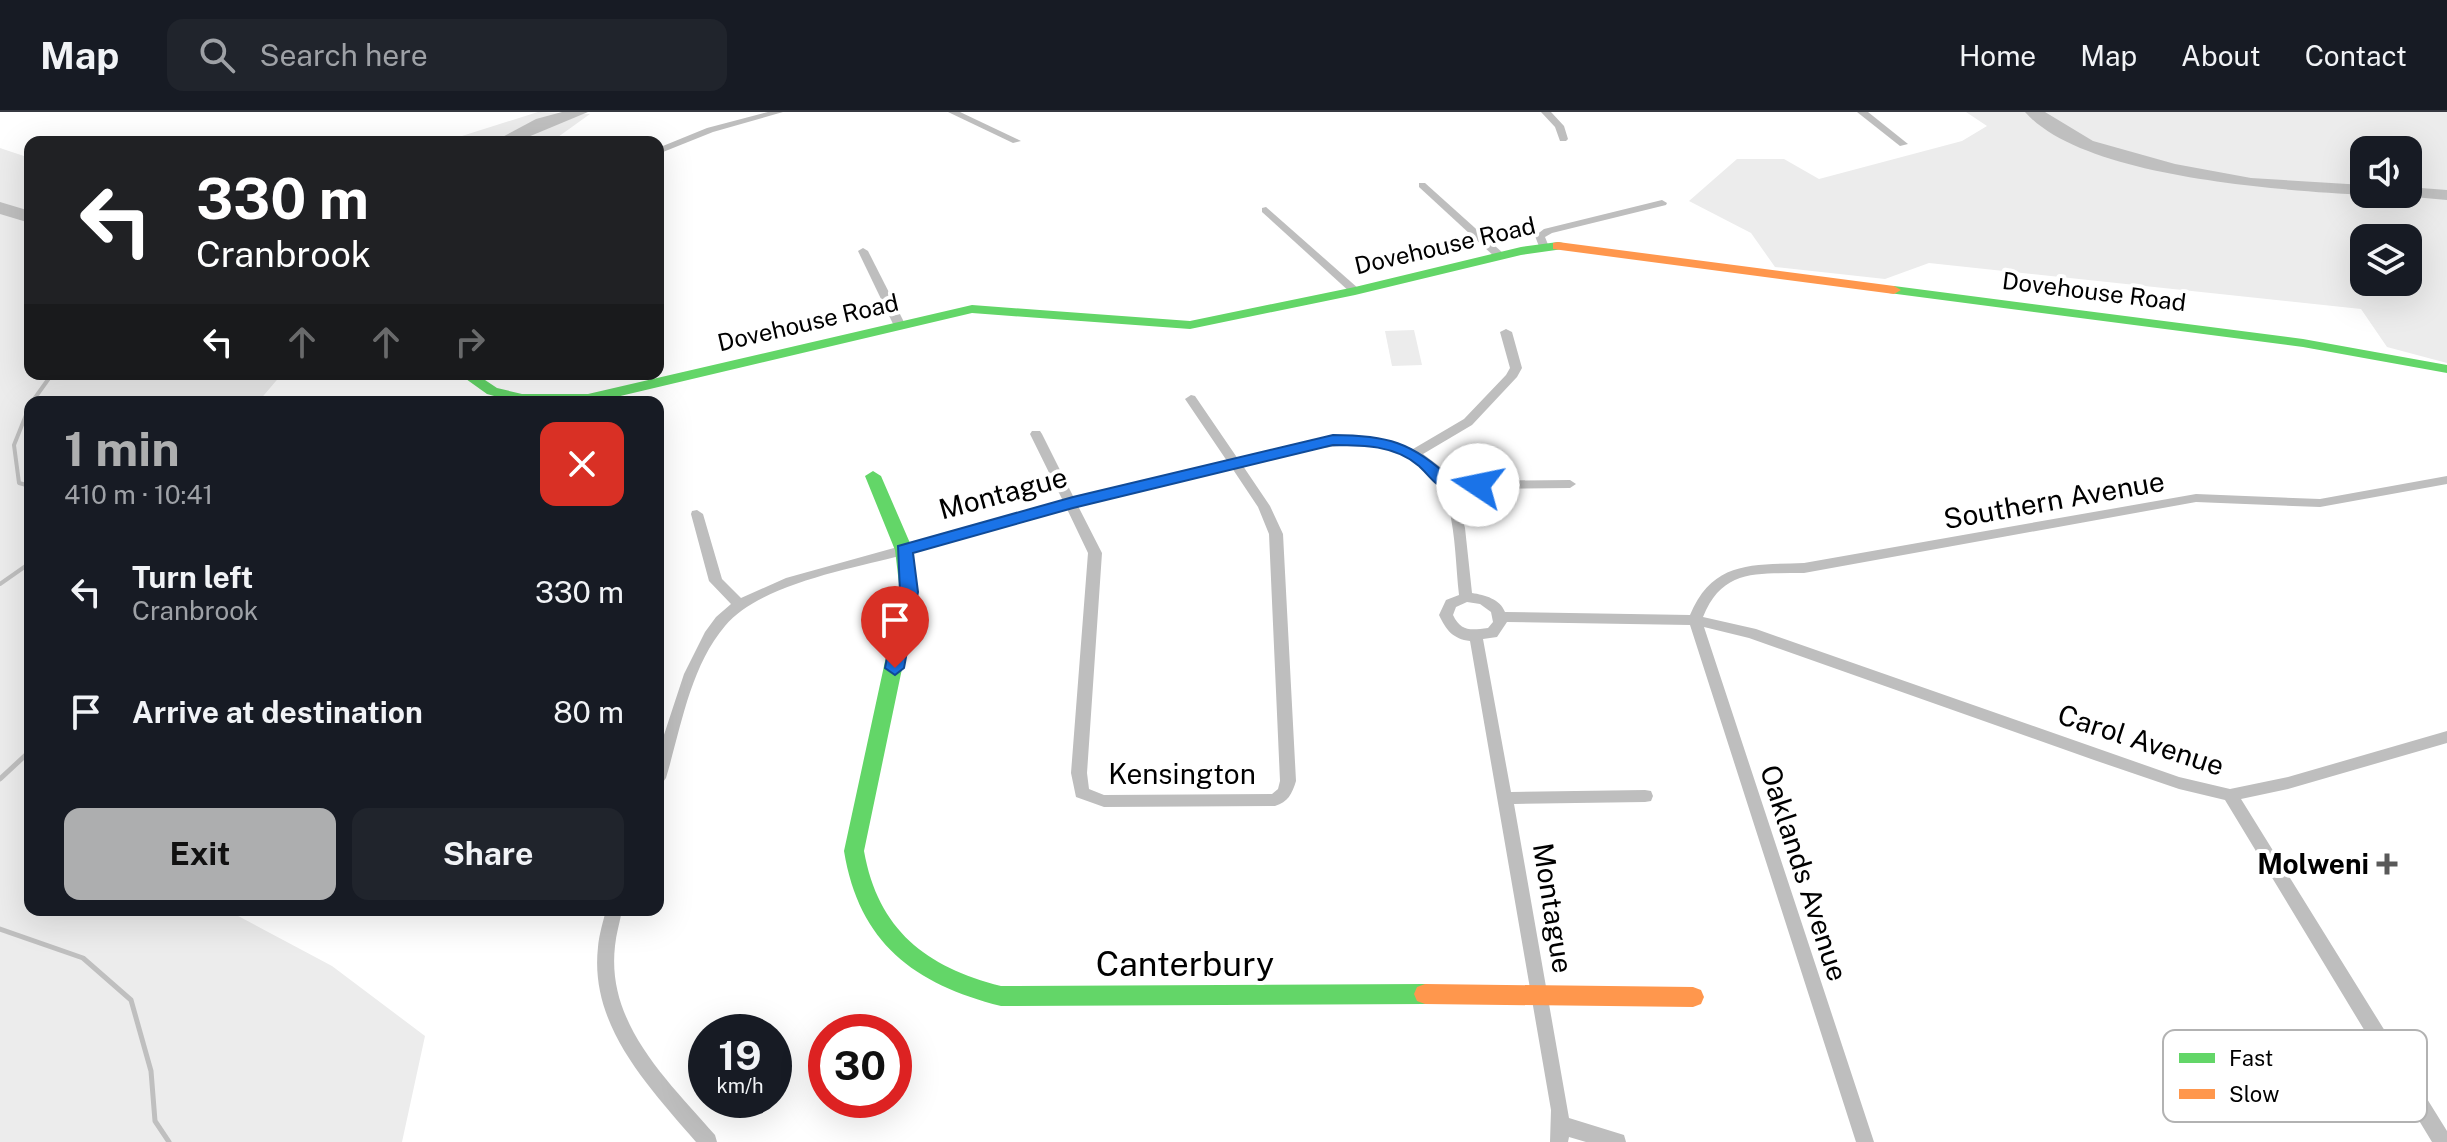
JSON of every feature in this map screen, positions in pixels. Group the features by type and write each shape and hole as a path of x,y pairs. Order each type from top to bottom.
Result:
{"street":[{"path":"664,149 710,130 778,112"},
{"path":"953,112 1016,141"},
{"path":"1546,112 1559,126 1563,139"},
{"path":"1862,112 1903,144"},
{"path":"1422,185 1500,256"},
{"path":"1544,247 1540,236 1548,231 1662,203"},
{"path":"1266,210 1355,291"},
{"name":"Dovehouse Road","path":"664,380 978,308 1190,325 1544,247 1572,247 2303,343 2447,369"},
{"path":"863,251 900,326"},
{"path":"1413,454 1468,422 1511,377 1516,368 1506,332"},
{"name":"Dovehouse Road","path":"474,380 485,388 507,396"},
{"name":"Dovehouse Road","path":"592,396 662,380"},
{"path":"1191,399 1236,464"},
{"path":"1036,434 1073,503"},
{"name":"Montague","path":"664,761 704,647 721,622 740,605 791,581 1073,503 1340,440 1378,442 1413,454 1448,485"},
{"name":"Kensington","path":"1073,503 1095,553 1096,574 1079,773 1082,793 1104,801 1275,800 1285,792 1288,781 1280,559 1271,520 1236,464"},
{"path":"873,476 904,550"},
{"name":"Southern Avenue","path":"1695,620 1702,599 1713,583 1739,572 1804,568 2196,498 2320,503 2447,480"},
{"path":"1466,597 1448,485 1570,484"},
{"path":"697,514 716,581 740,605"},
{"name":"Canterbury","path":"904,550 909,592 907,609 854,851 857,877 873,919 929,969 960,988 986,995 1539,994 1693,997"},
{"path":"1466,597 1492,605 1500,617 1500,623 1492,633 1476,637 1459,633 1446,615 1451,604 1466,597"},
{"name":"Carol Avenue","path":"1500,617 1695,620 1751,633 2099,756 2230,795 2374,1030"},
{"name":"Oaklands Avenue","path":"1695,620 1865,1142"},
{"name":"Montague","path":"1476,637 1507,798 1559,1133"},
{"path":"2230,795 2447,737"},
{"path":"1507,798 1645,796"},
{"path":"612,916 605,946 611,1010 633,1053 708,1142"},
{"name":"Carol Avenue","path":"2427,1116 2443,1142"},
{"path":"1559,1133 1617,1142"}],"shaded area":[{"path":"538,112 590,114 559,136 462,136"},
{"path":"1966,112 2447,112 2447,363 2387,347 2361,309 1929,263 1885,279 1775,267 1751,233 1689,201 1737,159 1784,159 1819,179 1962,141 1987,126"},
{"path":"0,148 24,156 24,380 277,380 263,396 24,396 24,916 238,916 332,966 425,1036 402,1142 0,1142"},
{"path":"1414,330 1422,365 1392,366 1385,331"}],"waterway":[{"path":"515,136 542,123 580,112"},
{"path":"2033,112 2087,145 2173,169 2251,183 2350,189"},
{"path":"2422,193 2447,195"},
{"path":"0,208 24,215"},
{"path":"36,396 48,380"},
{"path":"24,420 14,445 19,483 24,484"},
{"path":"0,584 24,567"},
{"path":"0,779 24,757"},
{"path":"0,929 83,958 131,1000 151,1071 155,1121 169,1142"}],"traffic: fast":[{"path":"601,396 972,309 1190,325 1355,291 1521,251 1558,246"},
{"path":"1894,290 2303,343 2447,369"},
{"path":"475,380 492,391 511,396"},
{"path":"873,476 904,550 909,592 854,851 859,880 869,905 883,928 902,948 947,979 1001,996 1425,994"}],"traffic: slow":[{"path":"1558,246 1894,290"},
{"path":"1425,994 1693,997"}],"place":[{"name":"Molweni","path":"2387,864"}],"route":[{"path":"895,668 909,592 904,550 1073,503 1333,440 1367,440 1395,446 1421,459 1448,485 1478,485"}]}
